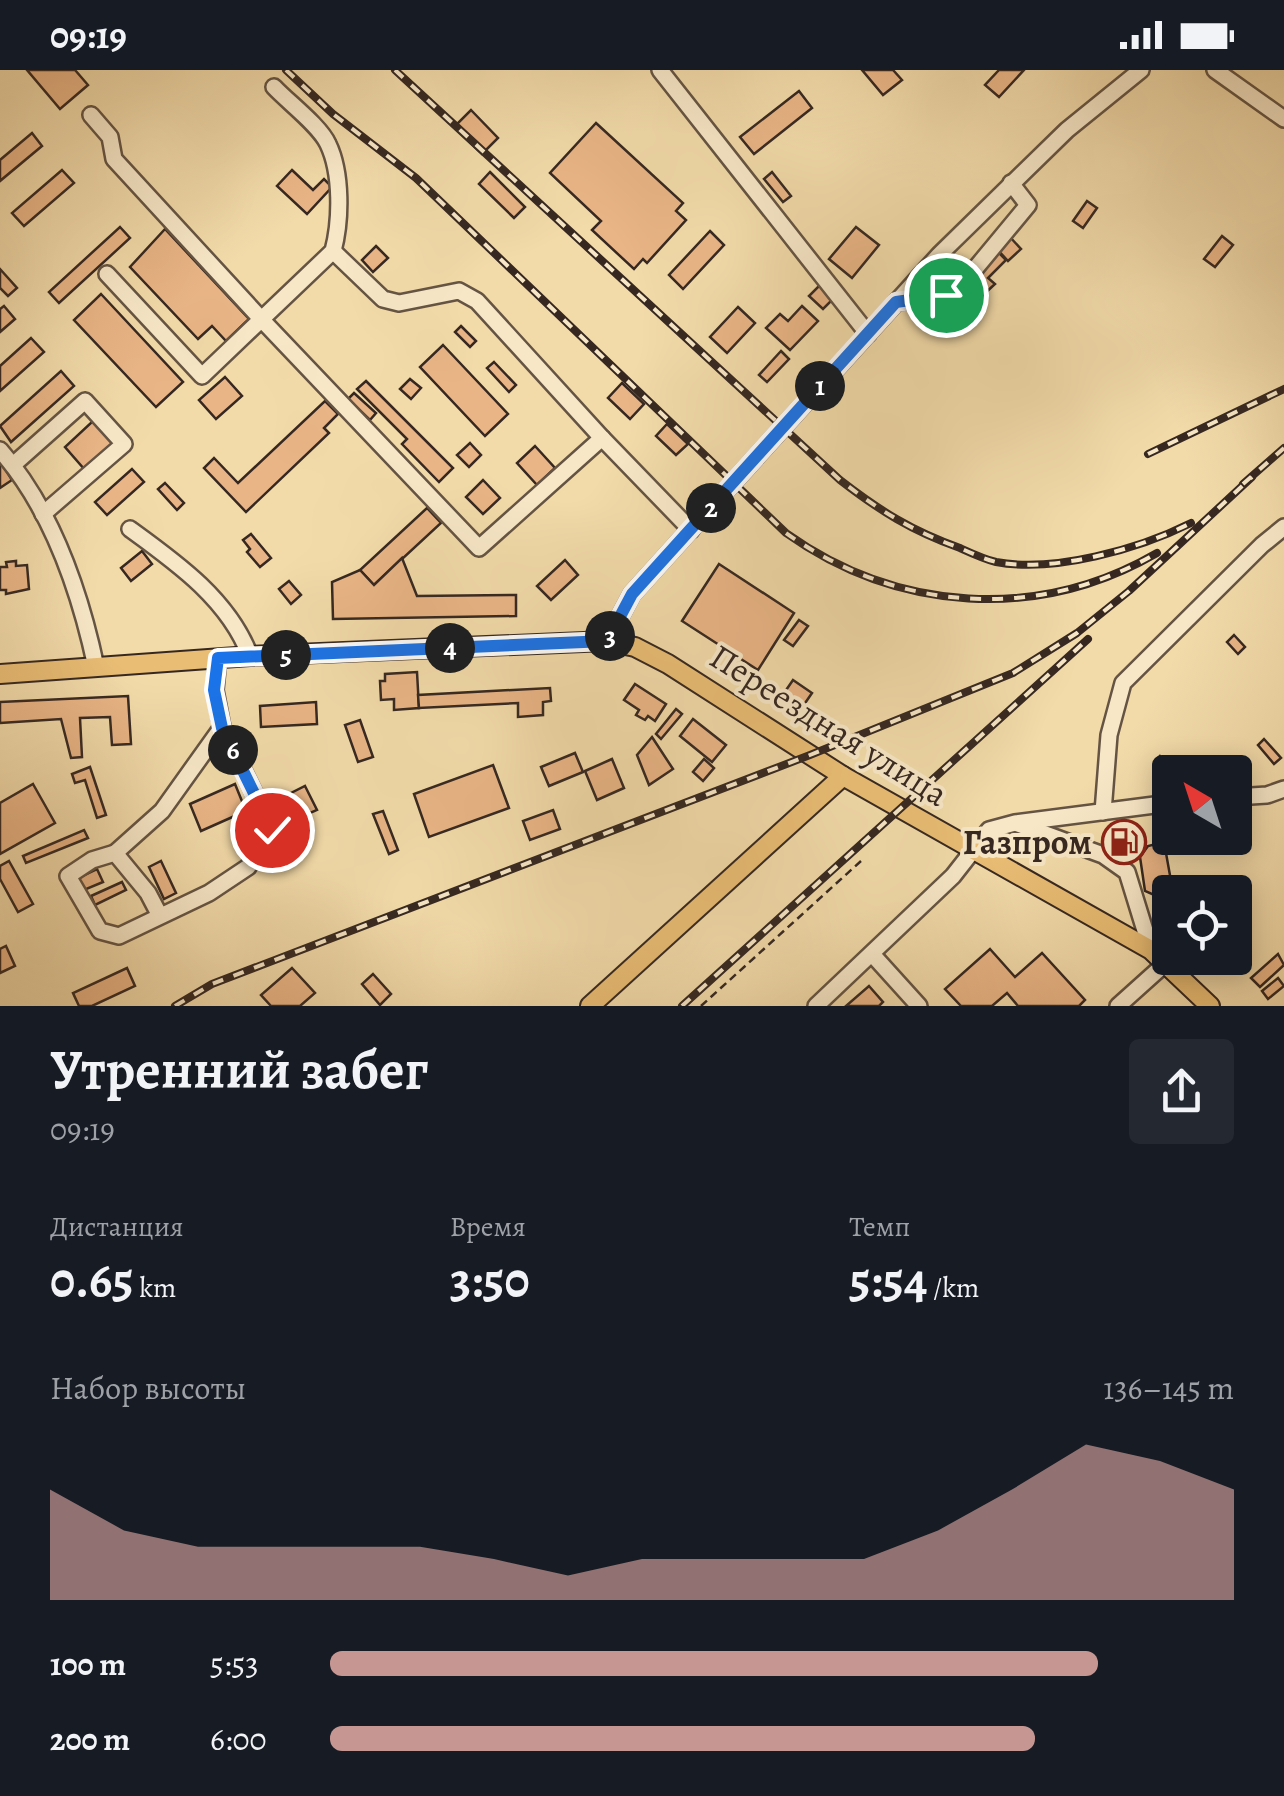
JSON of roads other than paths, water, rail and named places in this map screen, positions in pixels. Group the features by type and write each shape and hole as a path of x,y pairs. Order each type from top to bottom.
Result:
{"main road":[{"path":"0,674 250,656 607,641"},
{"name":"Переездная улица","path":"607,641 636,647 668,664 843,776 1150,950"},
{"path":"590,1006 843,776"},
{"name":"Переездная улица","path":"1180,975 1210,1006"}],"street":[{"path":"660,70 868,334"},
{"path":"607,641 632,594 896,302 1067,130 1141,70"},
{"path":"1214,70 1284,119"},
{"path":"107,274 202,376 333,251 341,224 328,142 274,87"},
{"path":"91,115 110,137 114,159 479,548 602,438"},
{"path":"896,302 946,295 964,280 1028,204 1011,184"},
{"path":"333,251 383,299 400,303 459,290 477,301 691,530"},
{"path":"13,465 85,401 124,444 42,514"},
{"path":"0,450 42,514 84,608 96,667"},
{"path":"1103,812 1109,735 1123,683 1284,527"},
{"path":"130,528 190,572 241,633 250,656"},
{"path":"218,658 214,690 222,728 272,830 248,867 209,892 118,936 100,931 68,876 92,860 115,853 162,811 222,728"},
{"path":"1252,796 1284,789"},
{"path":"816,1006 952,876 990,830 1015,823 1152,805"},
{"path":"1015,823 1103,855 1127,872 1150,950"},
{"path":"115,853 148,892 159,914"},
{"path":"872,954 919,1006"},
{"path":"1118,1006 1153,975"}],"railway":[{"path":"286,70 333,114 416,178 786,533 829,559 874,579 921,592 969,599 1017,598 1064,590 1111,575 1157,553"},
{"path":"395,70 840,480 897,519 982,558 1019,565 1069,561 1122,550 1191,523"},
{"path":"1148,454 1284,389"},
{"path":"1243,484 1284,448"},
{"path":"175,1006 212,984 1013,673 1077,633 1129,591 1252,477"},
{"path":"682,1006 1088,639"}],"place":[{"name":"Газпром","path":"1124,842"}]}
